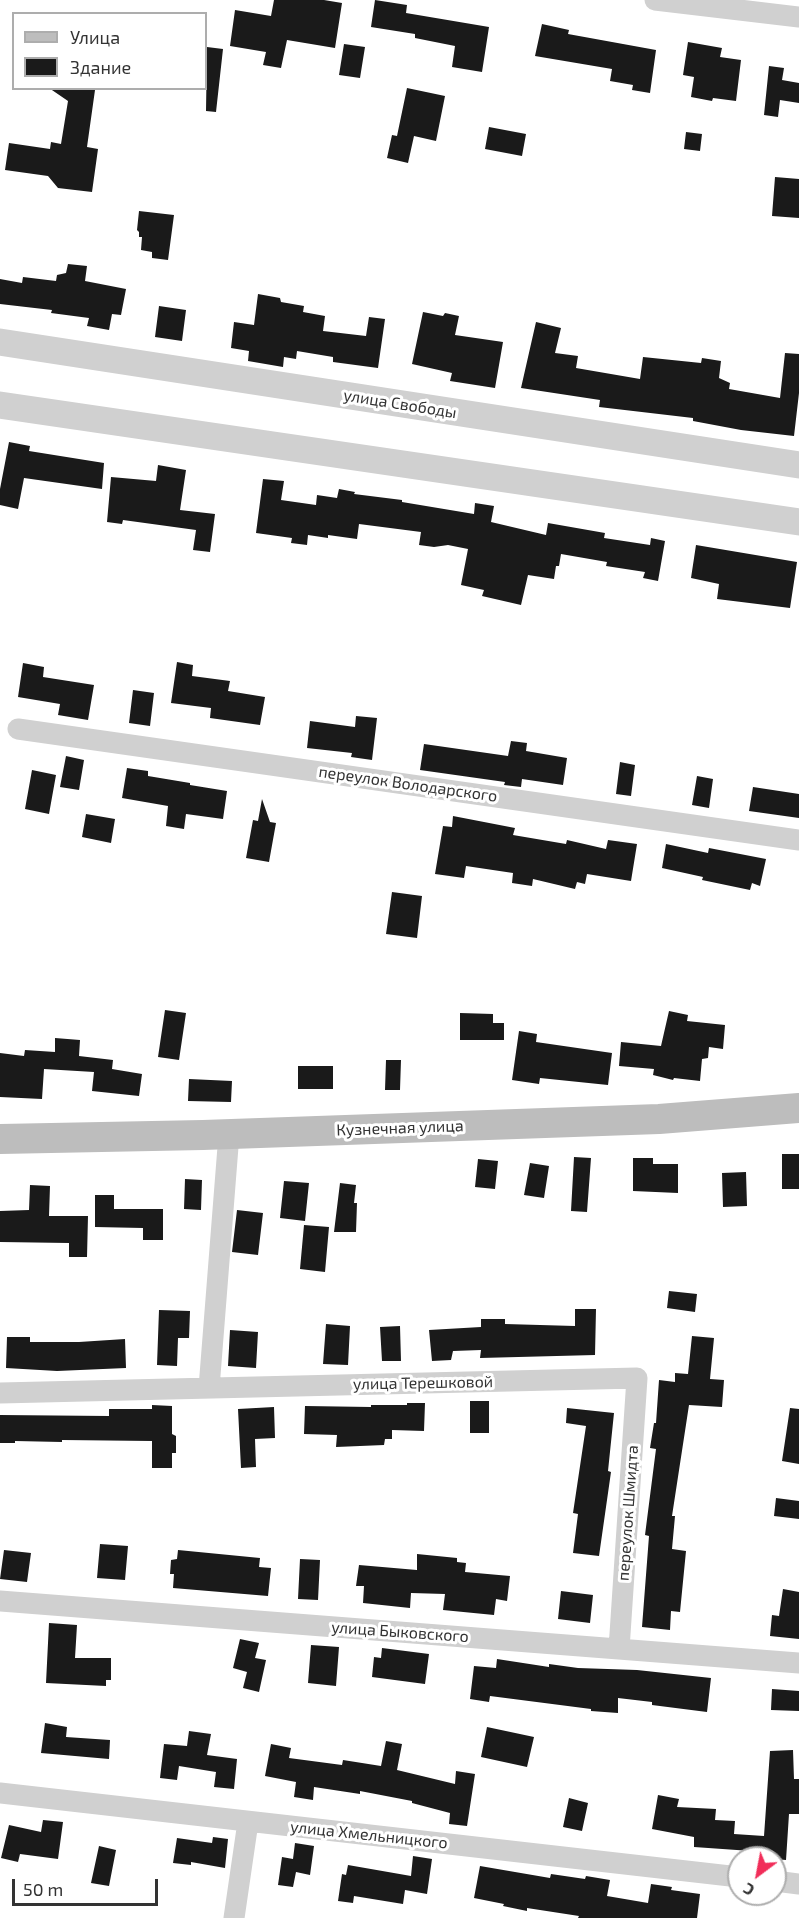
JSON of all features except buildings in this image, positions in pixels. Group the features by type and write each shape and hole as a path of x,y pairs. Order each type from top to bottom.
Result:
{"main road":[{"name":"Кузнечная улица","path":"0,1139 229,1134 658,1119 799,1108"}],"street":[{"path":"655,0 799,17"},
{"name":"улица Свободы","path":"0,342 799,465"},
{"path":"0,405 799,522"},
{"name":"переулок Володарского","path":"18,729 799,840"},
{"path":"209,1388 229,1134"},
{"name":"улица Терешковой","path":"0,1393 637,1378"},
{"name":"переулок Шмидта","path":"619,1648 637,1378"},
{"name":"улица Быковского","path":"0,1601 799,1662"},
{"name":"улица Хмельницкого","path":"0,1793 727,1876"},
{"path":"234,1918 248,1822"}]}
